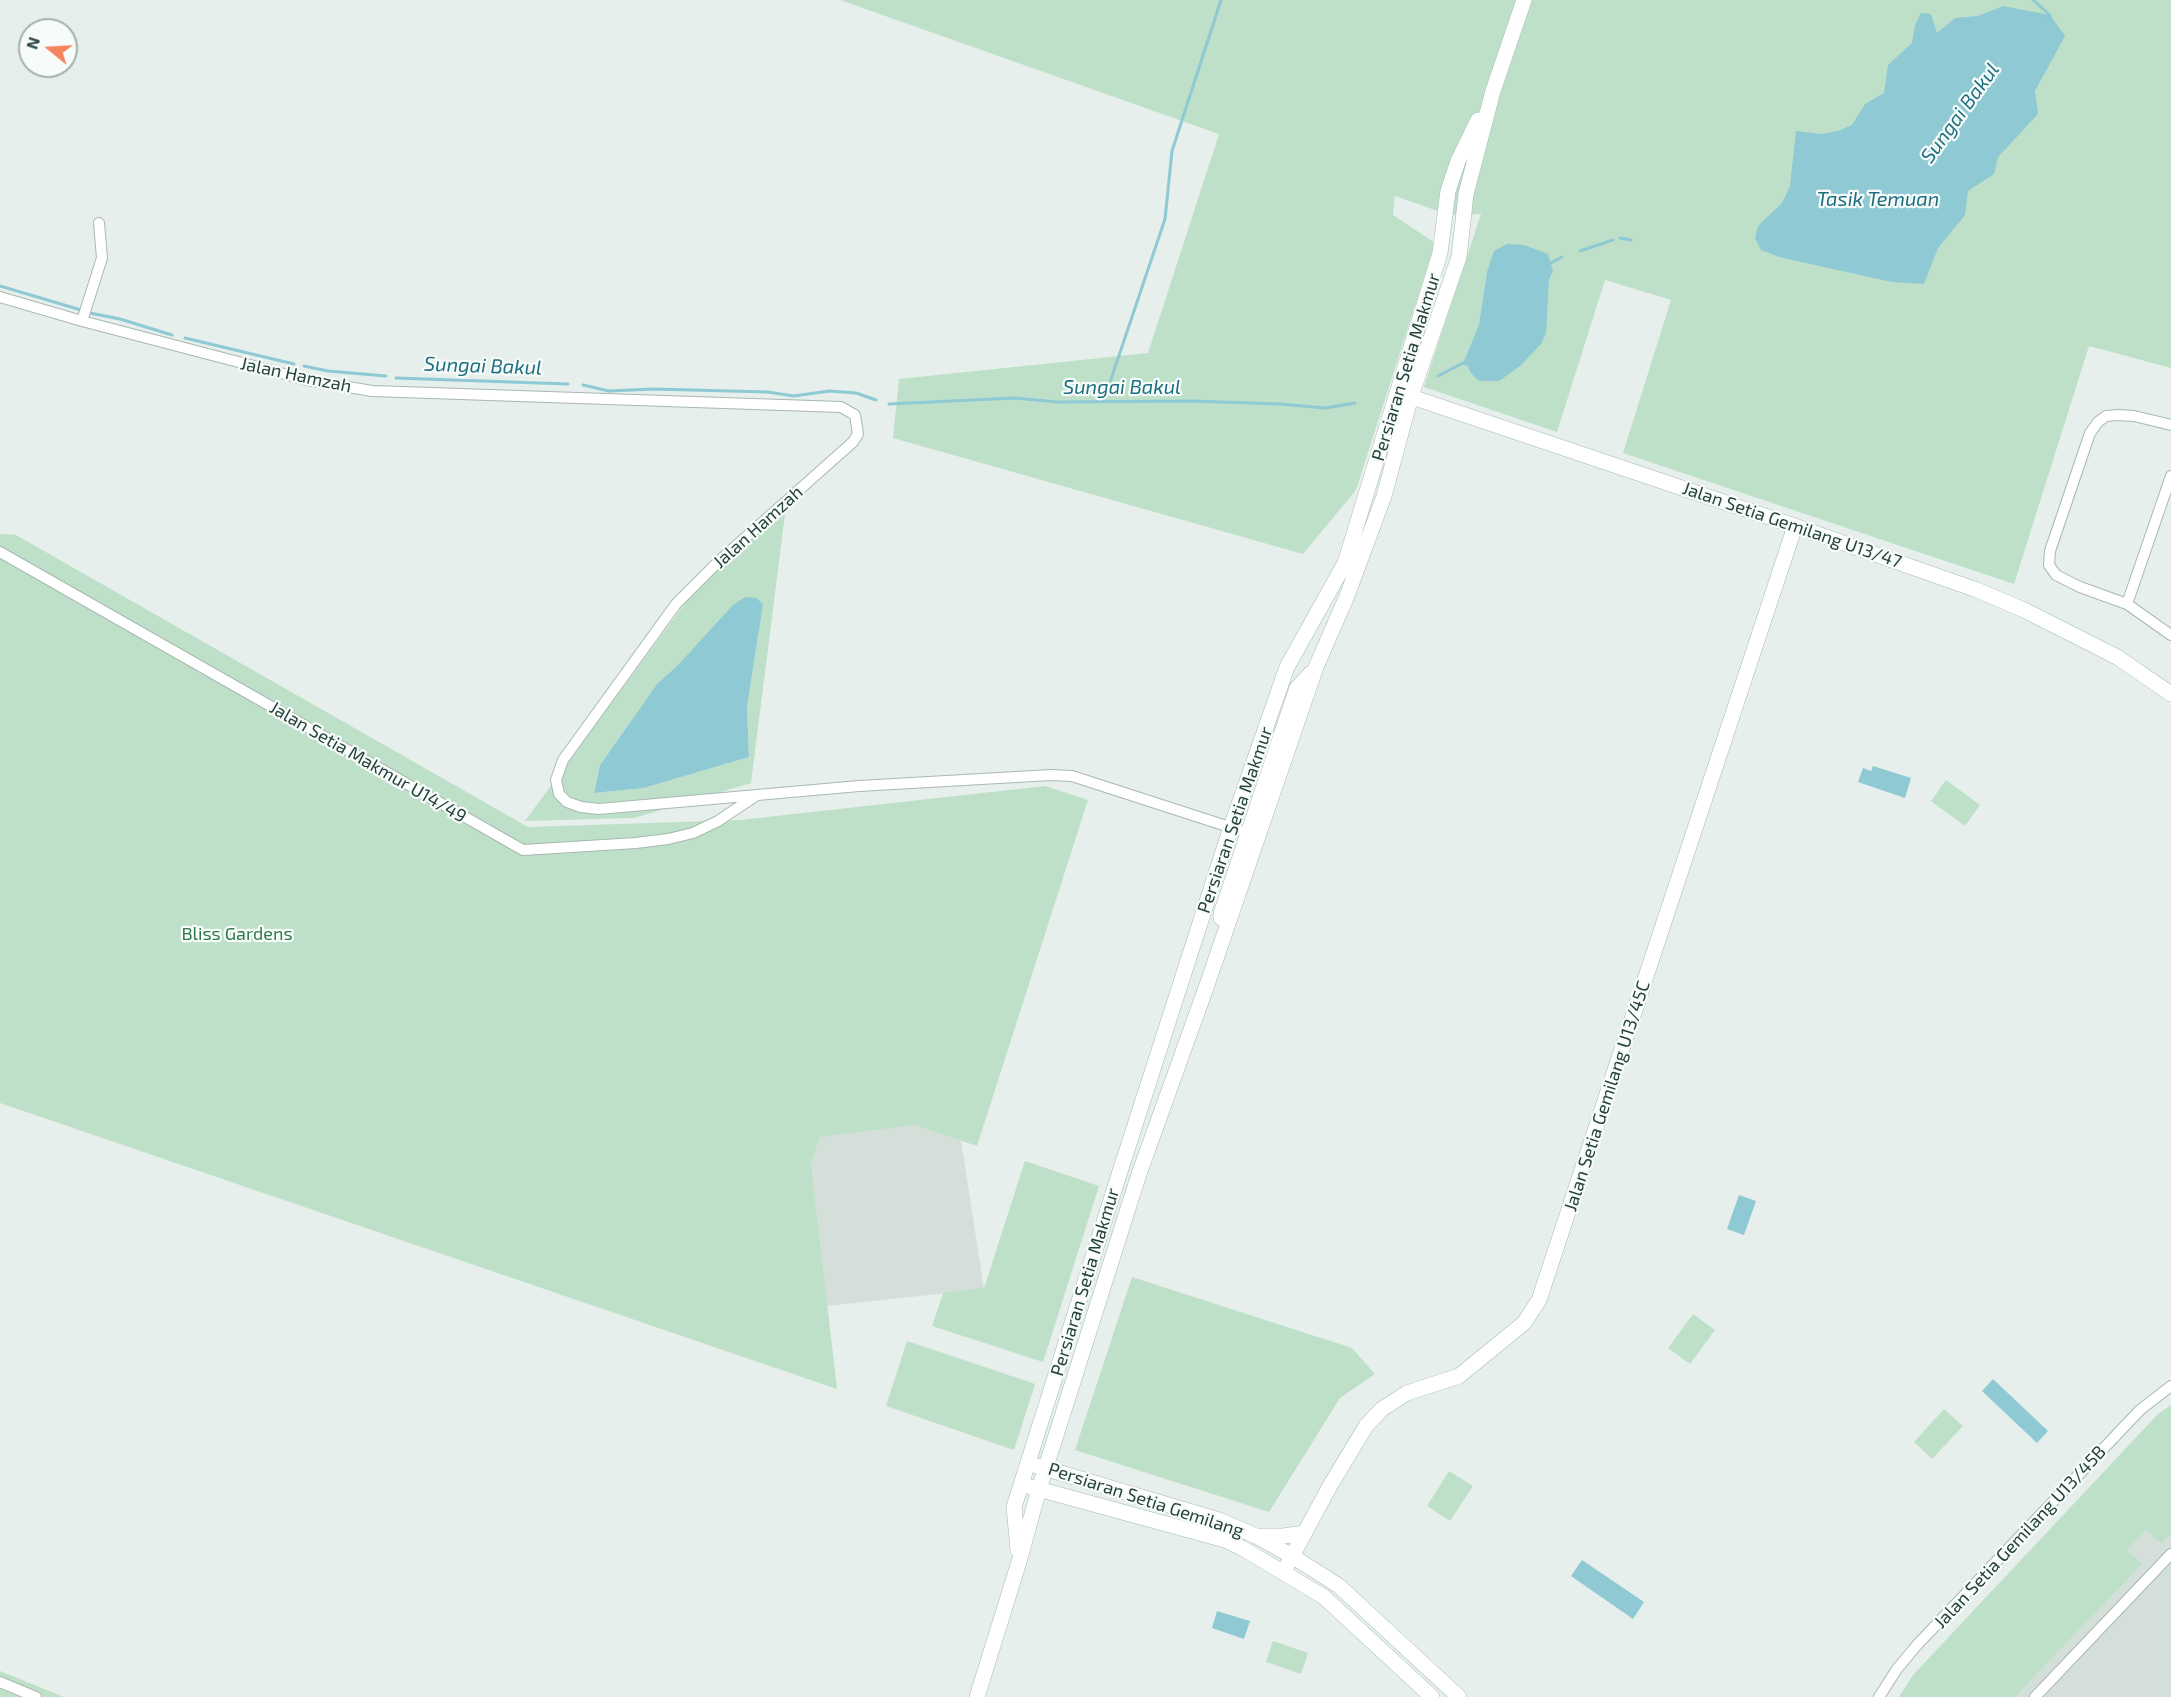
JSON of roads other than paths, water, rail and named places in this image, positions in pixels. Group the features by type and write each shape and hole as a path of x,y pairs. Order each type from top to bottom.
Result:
{"street":[{"name":"Persiaran Setia Makmur","path":"1019,1562 1014,1507 1231,827 1287,667 1345,563 1404,394 1459,257 1466,194 1493,91 1524,0"},
{"path":"82,321 102,258 99,223"},
{"name":"Jalan Hamzah","path":"0,297 307,380 372,391 841,407 855,415 858,434 853,442 720,560 676,604 563,760 556,780 559,794 567,802 581,807 599,809 870,786 1052,775 1072,776 1248,833"},
{"name":"Persiaran Setia Makmur","path":"977,1697 1039,1489 1139,1174 1223,939 1316,667 1347,596 1384,496 1404,394"},
{"name":"Jalan Setia Gemilang U13/47","path":"1404,394 1977,590 2024,610 2117,657 2171,694"},
{"path":"2171,425 2134,416 2118,415 2106,416 2098,422 2090,433 2050,551 2049,565 2056,575 2080,587 2127,604 2171,635"},
{"path":"2127,604 2171,476"},
{"name":"Jalan Setia Gemilang U13/45C","path":"1284,1571 1366,1426 1382,1409 1407,1393 1459,1376 1524,1323 1539,1300 1795,526"},
{"name":"Jalan Setia Makmur U14/49","path":"0,552 523,850 668,839 693,833 718,821 757,795"},
{"path":"1223,939 1221,914 1297,688 1316,667"},
{"name":"Jalan Setia Gemilang U13/45B","path":"1879,1697 1893,1674 1917,1645 2140,1410 2171,1386"},
{"name":"Persiaran Setia Gemilang","path":"1029,1463 1219,1520 1256,1536 1339,1586 1459,1697"},
{"name":"Persiaran Setia Gemilang","path":"1022,1484 1225,1540 1284,1571 1324,1597 1432,1697"},
{"path":"1256,1536 1305,1533 1312,1568"},
{"path":"2036,1697 2171,1554"},
{"path":"2162,1563 2171,1571"},
{"path":"0,1682 36,1697"}],"water":[{"name":"Tasik Temuan","path":"2003,6 2050,15 2065,36 2035,91 2038,114 1998,157 1994,174 1968,191 1965,215 1938,248 1924,284 1892,282 1779,257 1761,250 1755,238 1758,226 1782,203 1790,186 1796,131 1822,134 1852,125 1865,104 1884,93 1888,65 1912,43 1915,25 1921,13 1931,14 1937,33 1955,18 1978,16"},
{"path":"1507,244 1524,245 1548,254 1553,271 1549,280 1546,333 1541,344 1520,366 1499,381 1479,381 1470,372 1468,366 1460,364 1465,359 1479,324 1487,272 1494,251"},
{"path":"745,597 756,598 763,604 747,707 749,757 644,788 594,793 600,765 657,684 680,663 733,605"},
{"path":"1873,766 1911,778 1905,798 1858,782 1863,768 1871,771"},
{"path":"1739,1195 1756,1201 1744,1235 1727,1229"},
{"path":"1993,1379 2048,1431 2037,1443 1982,1391"},
{"path":"1582,1560 1644,1602 1633,1619 1571,1576"},
{"path":"1217,1611 1250,1621 1244,1639 1212,1628"}],"waterway":[{"path":"1104,400 1165,219 1172,151 1221,0"},
{"name":"Sungai Bakul","path":"2033,0 2050,15 2048,17"},
{"name":"Sungai Bakul","path":"1620,238 1631,240"},
{"name":"Sungai Bakul","path":"1580,251 1613,240"},
{"name":"Sungai Bakul","path":"1549,264 1562,257"},
{"name":"Sungai Bakul","path":"0,286 81,310"},
{"name":"Sungai Bakul","path":"90,313 120,319 172,335"},
{"name":"Sungai Bakul","path":"185,338 294,364"},
{"name":"Sungai Bakul","path":"1438,376 1463,363"},
{"name":"Sungai Bakul","path":"304,366 328,371 386,376"},
{"name":"Sungai Bakul","path":"396,378 568,384"},
{"name":"Sungai Bakul","path":"583,385 609,391 653,389 767,392 794,396 829,391 856,393 876,400"},
{"name":"Sungai Bakul","path":"889,404 1015,398 1057,402 1192,401 1326,408 1355,403"}],"park label":[{"name":"Bliss Gardens","path":"237,934"}]}
